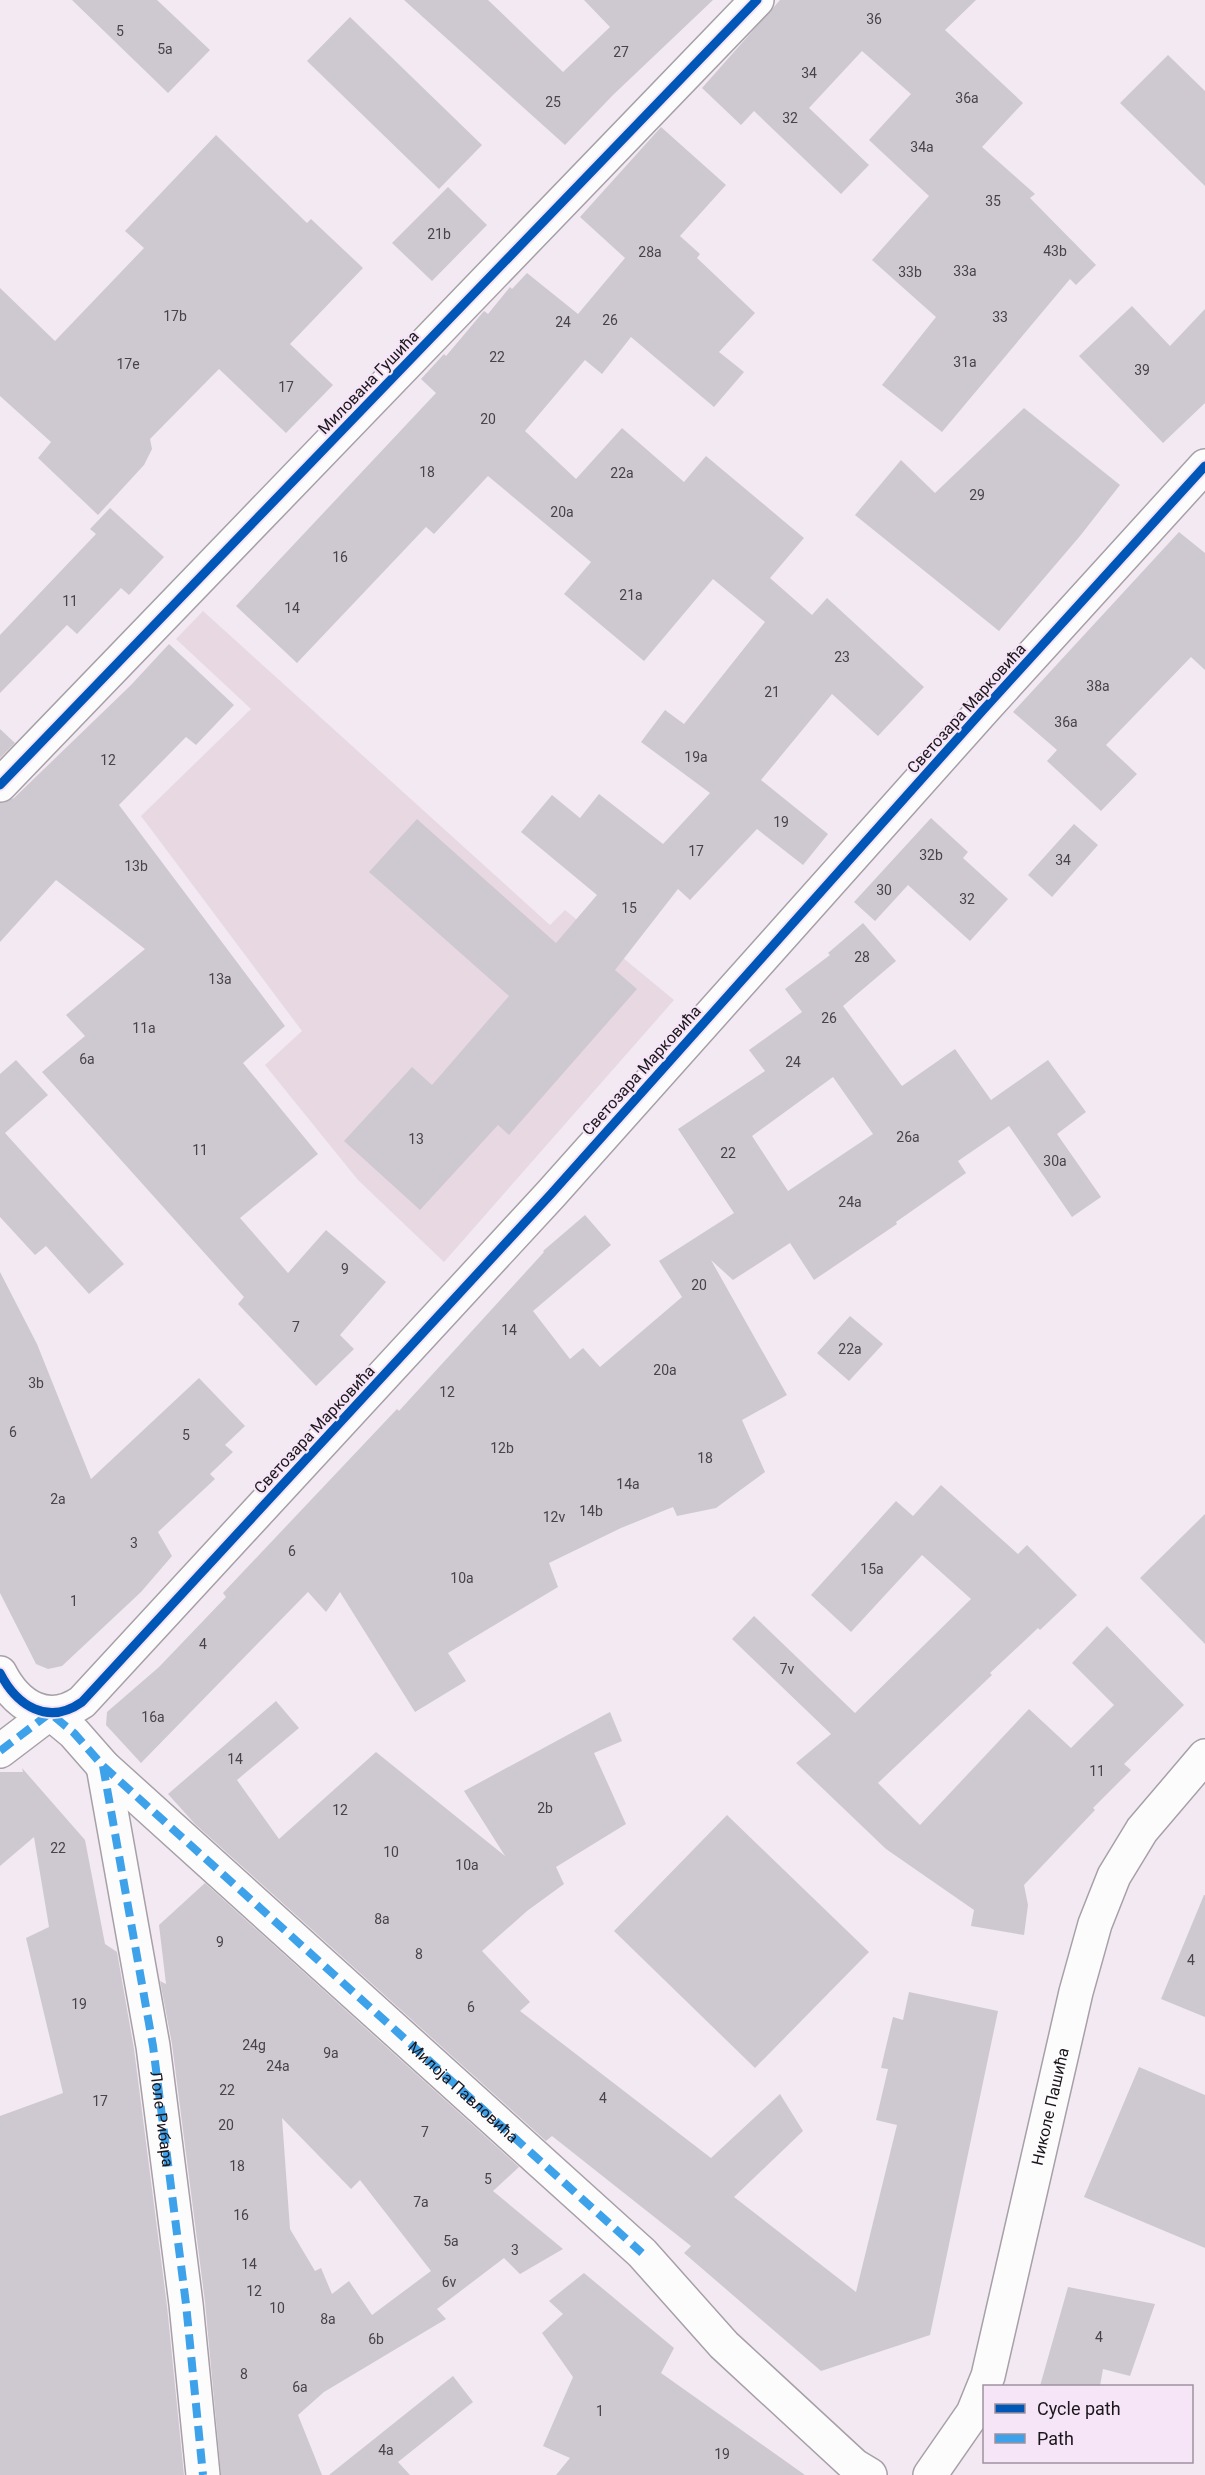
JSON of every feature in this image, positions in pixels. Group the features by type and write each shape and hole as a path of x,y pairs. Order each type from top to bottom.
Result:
{"street":[{"name":"Милована Гушића","path":"0,785 757,0"},
{"name":"Светозара Марковића","path":"0,1750 50,1713 76,1706 94,1688 551,1194 984,709 1205,466"},
{"name":"Милоја Павловића","path":"0,1673 5,1683 31,1709 50,1713 74,1733 103,1766 642,2253 724,2345 855,2466 870,2475"},
{"name":"Николе Пашића","path":"984,2385 1076,1992 1095,1924 1114,1876 1142,1830 1205,1756"},
{"name":"Лоле Рибара","path":"103,1766 153,2046 186,2304 203,2475"},
{"name":"Николе Пашића","path":"930,2475 973,2413 983,2388"}],"shaded area":[{"path":"203,611 550,925 565,910 674,1000 444,1262 358,1180 265,1065 302,1031 141,816 251,709 176,639"}],"building":[{"path":"72,0 157,0 210,50 168,93"},
{"path":"404,0 488,0 563,72 610,27 584,0 713,0 613,95 565,145"},
{"path":"780,0 976,0 945,30 1023,103 982,147 1035,194 1030,198 1096,265 1076,285 1070,279 942,432 882,385 936,317 872,260 929,196 869,140 911,94 862,51 809,108 869,165 841,194 754,111 741,125 702,88"},
{"path":"350,17 482,145 439,189 307,61"},
{"path":"1168,55 1205,91 1205,186 1120,103"},
{"path":"661,127 726,185 680,236 700,254 697,258 755,313 719,352 744,372 714,407 631,337 602,374 585,360 525,431 576,479 622,428 684,482 706,456 804,538 770,578 812,615 827,598 924,687 878,736 832,694 761,780 828,834 803,865 757,829 690,900 678,889 615,970 637,989 509,1135 498,1125 420,1210 344,1141 412,1067 432,1085 509,996 369,872 417,819 556,943 597,895 521,832 552,795 580,818 599,794 663,844 710,793 641,742 665,710 684,724 765,622 713,579 644,661 564,594 591,562 488,476 434,534 426,527 297,663 236,606 436,393 421,379 444,354 446,356 484,311 488,314 510,287 512,289 527,273 578,314 625,258 580,217"},
{"path":"216,135 307,223 311,219 363,268 290,344 333,385 286,433 219,369 150,439 152,449 144,465 98,515 38,458 51,442 0,396 0,288 55,341 144,248 125,231"},
{"path":"448,187 487,225 432,281 392,243"},
{"path":"1132,306 1170,346 1205,309 1205,403 1163,443 1079,356"},
{"path":"1024,408 1120,485 999,631 855,515 901,460 935,493"},
{"path":"110,508 164,557 129,595 121,588 77,634 67,625 0,693 0,635 96,534 90,529"},
{"path":"1179,532 1205,553 1205,670 1191,657 1106,745 1137,774 1101,811 1047,761 1057,750 1013,712"},
{"path":"169,644 234,705 196,745 186,737 119,805 285,1026 243,1063 318,1154 240,1218 288,1273 326,1230 386,1282 340,1335 354,1349 316,1386 238,1304 244,1297 42,1072 85,1036 66,1015 145,949 56,880 0,942 0,803 14,798 131,685"},
{"path":"0,729 15,743 0,758"},
{"path":"931,818 968,852 963,858 1008,899 970,941 908,885 875,921 854,902"},
{"path":"1074,824 1098,845 1052,897 1028,875"},
{"path":"863,923 896,961 843,1006 902,1086 955,1049 991,1100 1048,1060 1086,1112 1057,1134 1101,1197 1072,1217 1009,1126 958,1161 966,1173 896,1222 897,1224 814,1280 790,1243 733,1280 711,1260 787,1395 742,1420 765,1472 716,1508 677,1516 673,1507 621,1528 549,1563 558,1587 448,1653 466,1681 415,1712 340,1592 326,1612 308,1592 141,1763 106,1725 107,1712 159,1667 226,1597 223,1593 397,1409 399,1411 543,1251 585,1215 611,1245 533,1311 570,1359 583,1348 600,1367 682,1297 659,1261 734,1213 678,1129 765,1071 749,1050 802,1012 785,989 830,955 828,953","holes":["833,1077 873,1134 788,1191 752,1136"]},
{"path":"16,1060 48,1095 5,1133 124,1264 89,1294 46,1246 35,1255 0,1217 0,1074"},
{"path":"0,1272 37,1344 91,1479 199,1378 245,1426 225,1445 233,1452 210,1474 215,1479 158,1532 172,1556 141,1592 62,1666 48,1669 36,1664 0,1593"},
{"path":"850,1316 883,1344 849,1381 817,1353"},
{"path":"941,1485 1018,1554 1027,1545 1077,1595 990,1673 992,1675 878,1783 920,1825 1029,1709 1071,1748 1114,1705 1072,1663 1107,1626 1184,1705 1124,1764 1131,1770 1093,1808 1095,1810 1024,1885 1028,1905 1024,1935 971,1926 974,1910 886,1849 796,1763 831,1734 732,1639 754,1616 855,1713 971,1599 922,1555 851,1632 811,1595 896,1501 913,1516"},
{"path":"1205,1514 1205,1644 1140,1578"},
{"path":"276,1701 299,1728 237,1780 279,1839 376,1752 505,1856 464,1791 610,1712 622,1741 594,1753 626,1824 556,1867 564,1884 527,1911 482,1951 530,2002 520,2011 711,2158 780,2094 803,2131 734,2197 856,2292 897,2125 876,2120 888,2069 881,2068 893,2017 903,2020 909,1992 998,2011 930,2335 821,2371 684,2253 691,2246 552,2136 546,2141 195,1824 168,1794"},
{"path":"22,1768 85,1840 105,1944 117,1952 134,2049 167,2306 184,2475 0,2475 0,2116 63,2093 26,1938 49,1927 34,1837 0,1866 0,1772 23,1772"},
{"path":"727,1815 869,1952 755,2068 614,1931"},
{"path":"205,1883 519,2167 493,2191 563,2249 520,2274 504,2258 437,2309 446,2319 324,2392 298,2415 322,2475 221,2475 205,2302 172,2044 160,1981 166,1984 159,1925","holes":["282,2118 351,2189 360,2180 431,2271 372,2315 349,2281 332,2294 321,2268 315,2271 290,2229"]},
{"path":"1205,1895 1205,2017 1161,1999"},
{"path":"1139,2067 1205,2095 1205,2248 1084,2197"},
{"path":"584,2273 674,2348 661,2373 805,2475 556,2475 570,2458 543,2446 573,2377 542,2333 563,2314 549,2301"},
{"path":"1068,2287 1155,2304 1130,2376 1103,2369 1100,2385 1040,2385"},
{"path":"453,2376 473,2402 398,2462 410,2475 329,2475"}],"marked path":[{"path":"0,1751 50,1713 74,1733 103,1766 642,2253"},
{"path":"103,1766 153,2046 186,2304 203,2475"}],"cycle path":[{"path":"0,785 757,0"},
{"path":"0,1673 15,1695 35,1709 57,1712 82,1702 551,1194 984,709 1205,466"}]}
